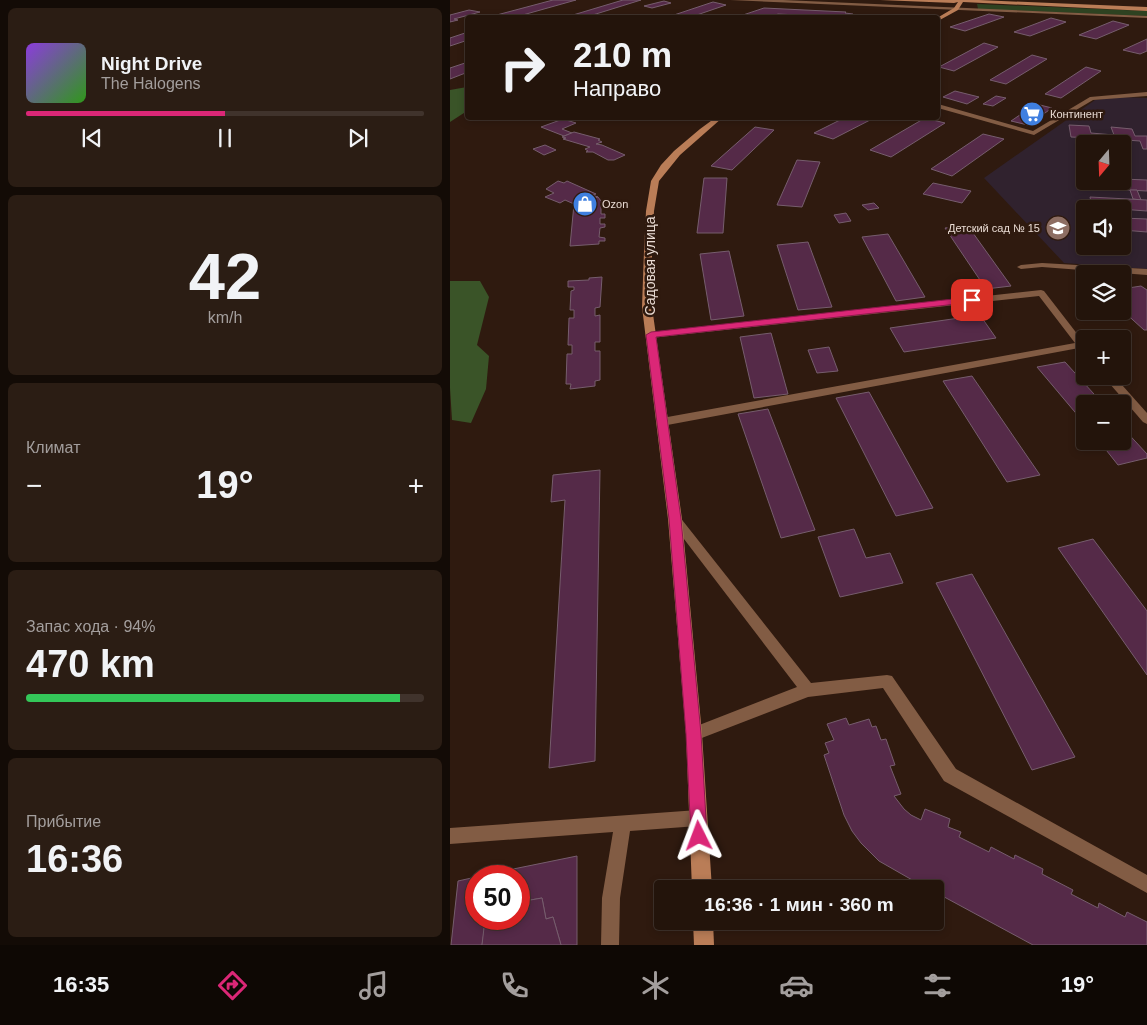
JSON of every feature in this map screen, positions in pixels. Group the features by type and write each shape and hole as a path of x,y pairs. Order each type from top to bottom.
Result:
{"main road":[{"path":"882,0 962,1"},
{"path":"946,0 1147,9"},
{"path":"940,18 956,9 962,1"},
{"name":"Садовая улица","path":"701,880 694,734 675,519 647,307 648,251 650,210 655,181 664,167 677,153 717,120"},
{"path":"703,930 704,945"}],"lane":[{"path":"732,0 1147,17"},
{"path":"940,107 1034,133 1092,98 1147,94"},
{"path":"1021,267 1042,265 1147,272"},
{"path":"651,335 1041,293 1076,338"},
{"path":"662,422 1076,348"},
{"path":"1116,385 1147,420"},
{"path":"675,519 808,690"},
{"path":"694,734 808,690 887,681 950,775 1147,884"},
{"path":"450,836 698,818"},
{"path":"610,945 611,898 623,823"}],"shaded area":[{"name":"Детский сад № 15","path":"1120,97 1147,98 1147,269 1131,268 1131,265 1064,263 984,178 1095,100"}],"green space":[{"path":"977,4 1147,11 1147,16 978,9"},
{"path":"465,87 465,112 450,122 450,90"},
{"path":"450,281 480,281 489,297 477,345 489,356 486,389 471,423 452,420 450,388"}],"building":[{"path":"553,0 576,0 523,15 497,15"},
{"path":"623,0 641,0 593,15 573,15"},
{"path":"664,1 671,3 652,8 644,6"},
{"path":"713,2 726,5 697,15 674,15"},
{"path":"764,8 846,12 854,15 778,14 743,15"},
{"path":"469,10 480,12 465,15 454,19 458,20 450,22 450,15"},
{"path":"989,14 1004,17 965,31 950,27"},
{"path":"1051,18 1066,22 1030,36 1014,32"},
{"path":"1113,21 1129,25 1096,39 1079,35"},
{"path":"465,33 465,41 450,46 450,38"},
{"path":"1147,39 1147,51 1140,54 1123,50"},
{"path":"984,43 998,47 954,71 940,66"},
{"path":"1032,55 1047,59 1006,84 990,80"},
{"path":"465,63 465,73 450,79 450,68"},
{"path":"1086,67 1101,71 1061,98 1045,94"},
{"path":"955,91 979,97 967,104 943,97"},
{"path":"996,96 1006,98 993,106 983,104"},
{"name":"Континент","path":"1036,104 1052,108 1028,125 1011,121"},
{"path":"560,120 576,123 562,129 572,133 564,136 541,127"},
{"path":"840,120 870,120 833,139 814,133"},
{"path":"922,120 945,123 891,157 870,150"},
{"path":"1069,125 1089,126 1091,133 1114,135 1076,135 1076,137 1071,137"},
{"path":"755,127 774,130 732,170 711,166"},
{"path":"1111,127 1132,129 1135,136 1147,136 1147,149 1143,149 1140,141 1131,140 1131,135 1114,135"},
{"path":"574,132 600,139 598,140 602,142 596,144 625,155 614,160 608,160 593,152 586,152 588,151 585,149 590,147 563,139 566,138 562,137"},
{"path":"983,134 1004,139 952,176 931,169"},
{"path":"545,145 556,150 544,155 533,149"},
{"path":"797,160 820,162 802,207 777,205"},
{"path":"704,178 727,178 723,233 697,233"},
{"path":"1131,179 1147,180 1147,191 1128,190 1131,190"},
{"path":"558,181 564,183 567,181 596,194 592,195 598,197 574,204 565,200 560,203 545,197 554,193 546,189"},
{"path":"933,183 971,191 962,203 923,194"},
{"path":"1130,190 1137,190 1141,200 1133,199"},
{"path":"598,197 601,201 605,201 605,205 601,205 601,214 605,214 605,218 600,218 600,224 605,224 605,227 600,228 599,237 605,238 605,241 599,241 599,244 570,246 574,204"},
{"path":"1090,197 1147,200 1147,211 1131,210 1131,200 1091,200"},
{"path":"874,203 879,208 868,210 862,205"},
{"path":"846,213 851,221 839,223 834,215"},
{"path":"1131,218 1147,219 1147,232 1131,231"},
{"path":"968,226 1011,286 986,289 945,228"},
{"path":"888,234 925,297 896,301 862,237"},
{"path":"808,242 832,307 798,310 777,245"},
{"path":"729,251 744,316 711,320 700,254"},
{"path":"602,277 600,307 595,308 595,316 600,315 600,342 595,342 595,351 600,351 600,380 595,381 595,386 570,389 571,384 566,384 567,354 572,354 572,345 568,345 569,318 574,318 574,310 570,310 571,291 574,290 574,287 568,287 568,281"},
{"path":"1141,286 1147,290 1147,330 1144,330 1131,318 1131,288"},
{"path":"980,315 996,338 904,352 890,328"},
{"path":"771,333 788,394 754,398 740,337"},
{"path":"829,347 838,371 817,373 808,350"},
{"path":"1065,362 1076,374 1076,385 1086,385 1095,395 1076,395 1076,413 1037,367"},
{"path":"972,376 1040,475 1007,482 943,381"},
{"path":"869,392 933,508 896,516 836,398"},
{"path":"768,409 815,530 781,538 738,414"},
{"path":"1131,437 1147,454 1147,458 1118,465 1106,450 1131,450"},
{"path":"600,470 595,761 549,768 565,500 551,502 553,475"},
{"path":"854,529 866,558 890,553 903,583 840,597 818,537"},
{"path":"1093,539 1147,611 1147,675 1058,548"},
{"path":"972,574 1075,757 1032,770 936,583"},
{"path":"846,718 849,725 869,719 872,727 876,726 881,740 886,739 895,765 890,766 901,794 894,796 911,815 921,820 925,809 950,819 948,827 961,832 959,837 989,852 991,847 1014,859 1015,855 1043,869 1042,874 1073,890 1071,894 1098,908 1099,903 1125,917 1127,912 1147,922 1147,945 1033,945 944,897 944,880 912,880 879,861 861,843 844,815 824,755 829,753 825,743 834,740 827,724"},
{"path":"577,856 577,945 561,945 553,917 546,919 542,898 530,900 530,866"},
{"path":"465,879 465,930 484,930 482,945 451,945 458,881"},
{"path":"542,898 546,919 553,917 561,945 482,945 484,930 530,930 530,900"}],"place":[{"name":"Континент","path":"1032,114"},
{"name":"Ozon","path":"585,204"},
{"name":"Детский сад № 15","path":"1058,228"}],"route":[{"path":"699,836 694,734 675,519 651,335 972,300"}]}
